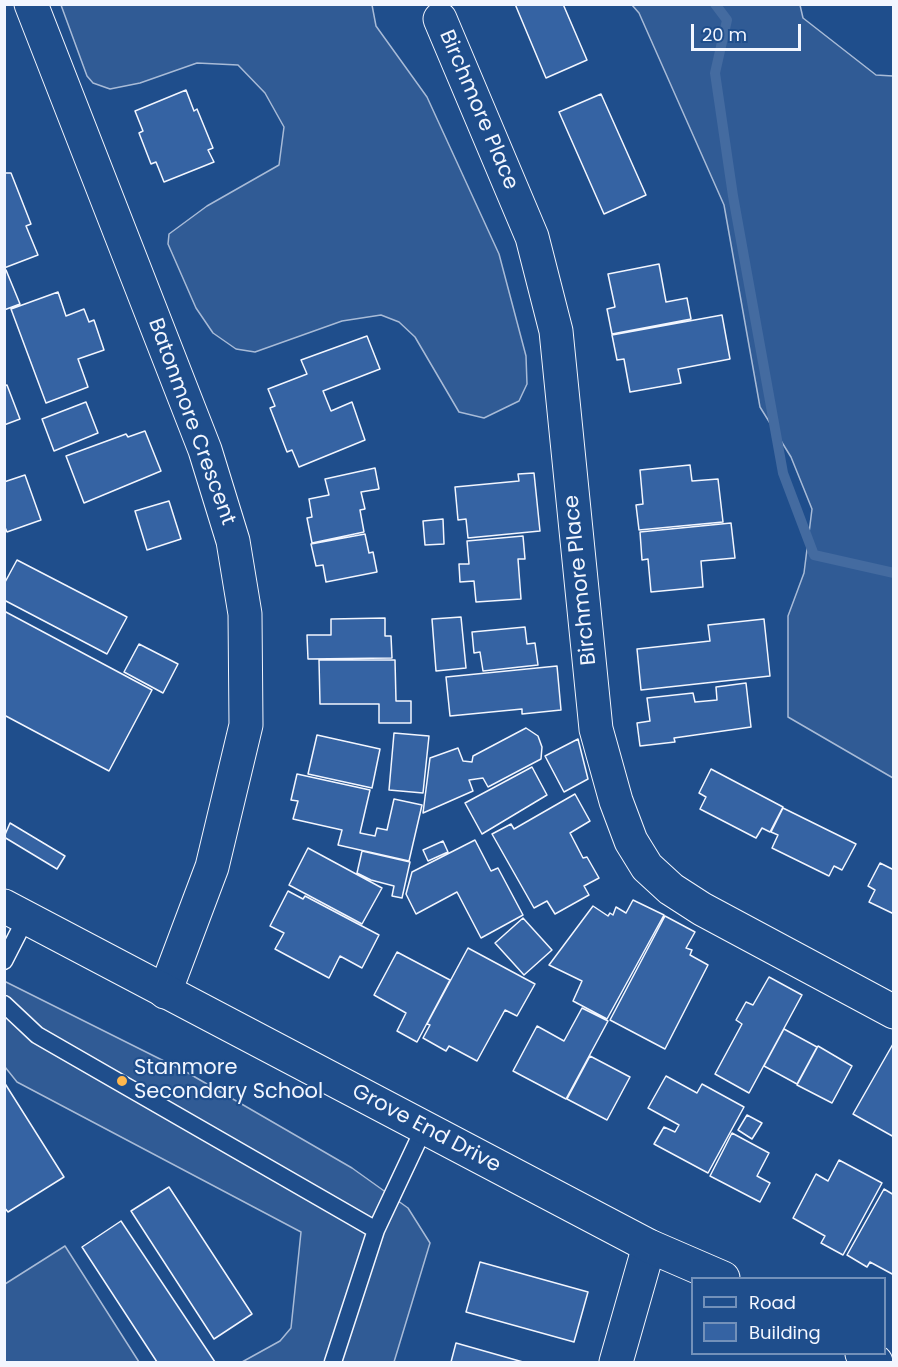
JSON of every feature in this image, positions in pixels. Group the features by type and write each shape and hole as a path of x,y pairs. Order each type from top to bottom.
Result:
{"street":[{"name":"Batonmore Crescent","path":"31,4 205,450 234,541 246,614 246,725 242,746 212,867 165,992"},
{"name":"Birchmore Place","path":"440,19 532,237 556,331 597,729 615,801 632,841 647,867 671,889 702,909 894,1012"},
{"name":"Grove End Drive","path":"15,912 649,1246 721,1277"},
{"path":"616,1362 649,1246"}],"lane":[{"path":"4,961 15,912"},
{"path":"4,1004 37,1035 376,1230"},
{"path":"333,1362 376,1230 424,1128"}],"shaded area":[{"path":"61,5 372,5 376,26 427,97 499,254 526,356 527,384 519,401 484,418 459,412 415,337 399,322 381,315 342,321 255,352 236,349 213,333 196,308 168,244 169,234 207,206 279,165 284,127 265,93 238,65 197,63 140,83 110,89 93,83 87,76"},
{"path":"632,5 800,5 803,18 876,75 893,76 893,778 788,717 788,616 804,573 812,509 791,457 760,407 724,205 639,13"},
{"path":"4,981 188,1073 352,1168 408,1208 430,1243 394,1362 242,1362 280,1341 291,1328 301,1232 17,1082 5,1067"},
{"path":"65,1246 139,1362 5,1362 5,1284"}],"building":[{"path":"515,4 563,4 587,60 546,78"},
{"path":"186,90 194,111 197,109 213,148 208,150 214,162 164,182 156,162 151,164 139,133 143,131 135,111"},
{"path":"601,94 646,195 604,214 559,112"},
{"path":"4,173 11,173 31,224 26,226 38,255 4,268"},
{"path":"659,264 666,302 687,298 691,319 612,334 607,309 615,307 608,274"},
{"path":"6,270 20,304 4,310 4,271"},
{"path":"58,292 66,316 84,309 89,322 94,320 104,350 78,359 88,387 46,403 11,309"},
{"path":"722,315 730,359 678,369 681,383 630,392 624,359 617,360 612,335"},
{"path":"367,336 380,369 323,391 331,411 352,402 365,440 299,467 292,450 287,452 270,408 275,406 268,389 307,374 301,360"},
{"path":"7,385 20,419 4,425 4,386"},
{"path":"86,402 98,433 54,451 42,419"},
{"path":"145,431 161,471 84,503 66,456 126,434 128,437"},
{"path":"690,465 692,481 718,479 723,522 639,530 636,505 643,504 640,470"},
{"path":"375,468 379,489 361,492 365,509 360,510 364,532 312,543 307,518 312,517 309,499 329,495 325,479"},
{"path":"534,473 540,531 468,538 466,519 458,520 455,487 519,481 518,474"},
{"path":"25,475 41,520 7,532 4,525 4,482"},
{"path":"169,501 181,539 147,550 135,511"},
{"path":"443,519 444,544 425,545 423,521"},
{"path":"731,523 735,558 701,561 703,587 651,592 648,559 642,560 640,532"},
{"path":"365,534 369,553 373,552 377,572 326,582 323,565 316,566 311,544"},
{"path":"523,536 525,559 518,559 521,599 476,602 474,581 460,582 459,564 469,564 467,541"},
{"path":"17,560 127,617 107,654 4,600 4,584"},
{"path":"4,611 152,690 109,771 4,715"},
{"path":"461,617 466,668 436,671 432,619"},
{"path":"385,618 385,636 391,636 392,658 308,659 307,635 331,635 331,619"},
{"path":"764,619 770,676 641,690 637,649 710,641 708,625"},
{"path":"525,627 527,644 535,643 538,665 483,671 480,652 474,653 472,632"},
{"path":"139,644 178,664 163,693 124,672"},
{"path":"319,660 395,660 396,701 411,701 411,723 379,723 379,704 320,704"},
{"path":"557,666 561,710 522,714 522,709 450,716 446,677"},
{"path":"746,683 751,727 674,738 675,742 640,746 637,723 650,721 647,698 693,693 695,702 717,700 716,687"},
{"path":"526,728 538,736 542,747 541,759 488,787 483,778 469,780 473,791 423,813 430,758 458,748 463,761 472,762 473,756"},
{"path":"394,733 429,736 423,793 389,790"},
{"path":"317,735 380,749 372,788 308,774"},
{"path":"578,739 588,779 564,792 545,756"},
{"path":"532,767 547,795 482,834 465,803"},
{"path":"711,769 783,807 770,832 762,828 756,838 700,809 706,797 699,793"},
{"path":"297,774 370,790 360,833 375,836 377,828 387,830 394,799 422,805 409,861 338,845 342,830 293,819 298,801 291,800"},
{"path":"575,794 590,821 570,833 583,858 587,857 599,878 584,886 589,895 555,914 547,901 534,908 492,834 511,824 514,829"},
{"path":"783,808 856,844 842,870 834,866 829,876 772,848 778,835 771,832"},
{"path":"10,823 65,856 57,869 4,837"},
{"path":"475,840 491,871 498,868 523,915 481,938 457,892 416,914 406,894 412,872"},
{"path":"443,841 448,852 428,861 423,850"},
{"path":"308,848 382,888 362,924 289,885"},
{"path":"362,851 410,862 402,898 392,896 394,886 371,880 357,873"},
{"path":"880,863 894,870 894,914 869,902 875,890 868,886"},
{"path":"288,891 303,899 305,896 379,935 362,968 340,956 329,978 275,949 284,933 270,926"},
{"path":"633,900 664,915 607,1019 573,1001 582,981 549,965 593,906 608,916 610,913 613,915 616,907 626,913"},
{"path":"665,916 695,932 686,948 692,950 690,955 708,965 665,1049 610,1020"},
{"path":"523,918 552,950 524,975 495,943"},
{"path":"468,948 535,984 517,1016 505,1010 477,1061 449,1046 446,1051 423,1038 430,1025 427,1024"},
{"path":"397,952 450,980 417,1042 397,1031 406,1013 374,995"},
{"path":"769,977 802,995 749,1093 715,1074 742,1024 736,1020 746,1002 753,1005"},
{"path":"582,1008 608,1021 566,1099 513,1071 537,1026 564,1041"},
{"path":"784,1029 817,1047 797,1084 764,1066"},
{"path":"894,1045 894,1137 853,1114"},
{"path":"818,1046 852,1066 832,1103 797,1085"},
{"path":"590,1056 630,1077 607,1120 567,1099"},
{"path":"666,1076 697,1093 702,1084 744,1107 708,1173 654,1144 664,1127 675,1132 679,1125 648,1108"},
{"path":"4,1082 64,1177 8,1212 4,1207"},
{"path":"747,1115 762,1123 752,1139 738,1130"},
{"path":"732,1133 769,1153 757,1176 770,1183 760,1202 710,1176"},
{"path":"839,1160 882,1183 843,1255 821,1243 825,1236 793,1218 816,1174 828,1181"},
{"path":"169,1187 252,1314 214,1339 131,1211"},
{"path":"884,1189 894,1195 894,1275 870,1262 867,1267 847,1255"},
{"path":"121,1221 215,1362 157,1362 82,1247"},
{"path":"480,1262 588,1292 574,1342 466,1312"},
{"path":"456,1343 523,1362 451,1362"}],"waterway":[{"path":"715,4 727,20 715,73 733,196 783,473 814,555 894,573"}],"place":[{"name":"Stanmore Secondary School","path":"122,1081"}]}
